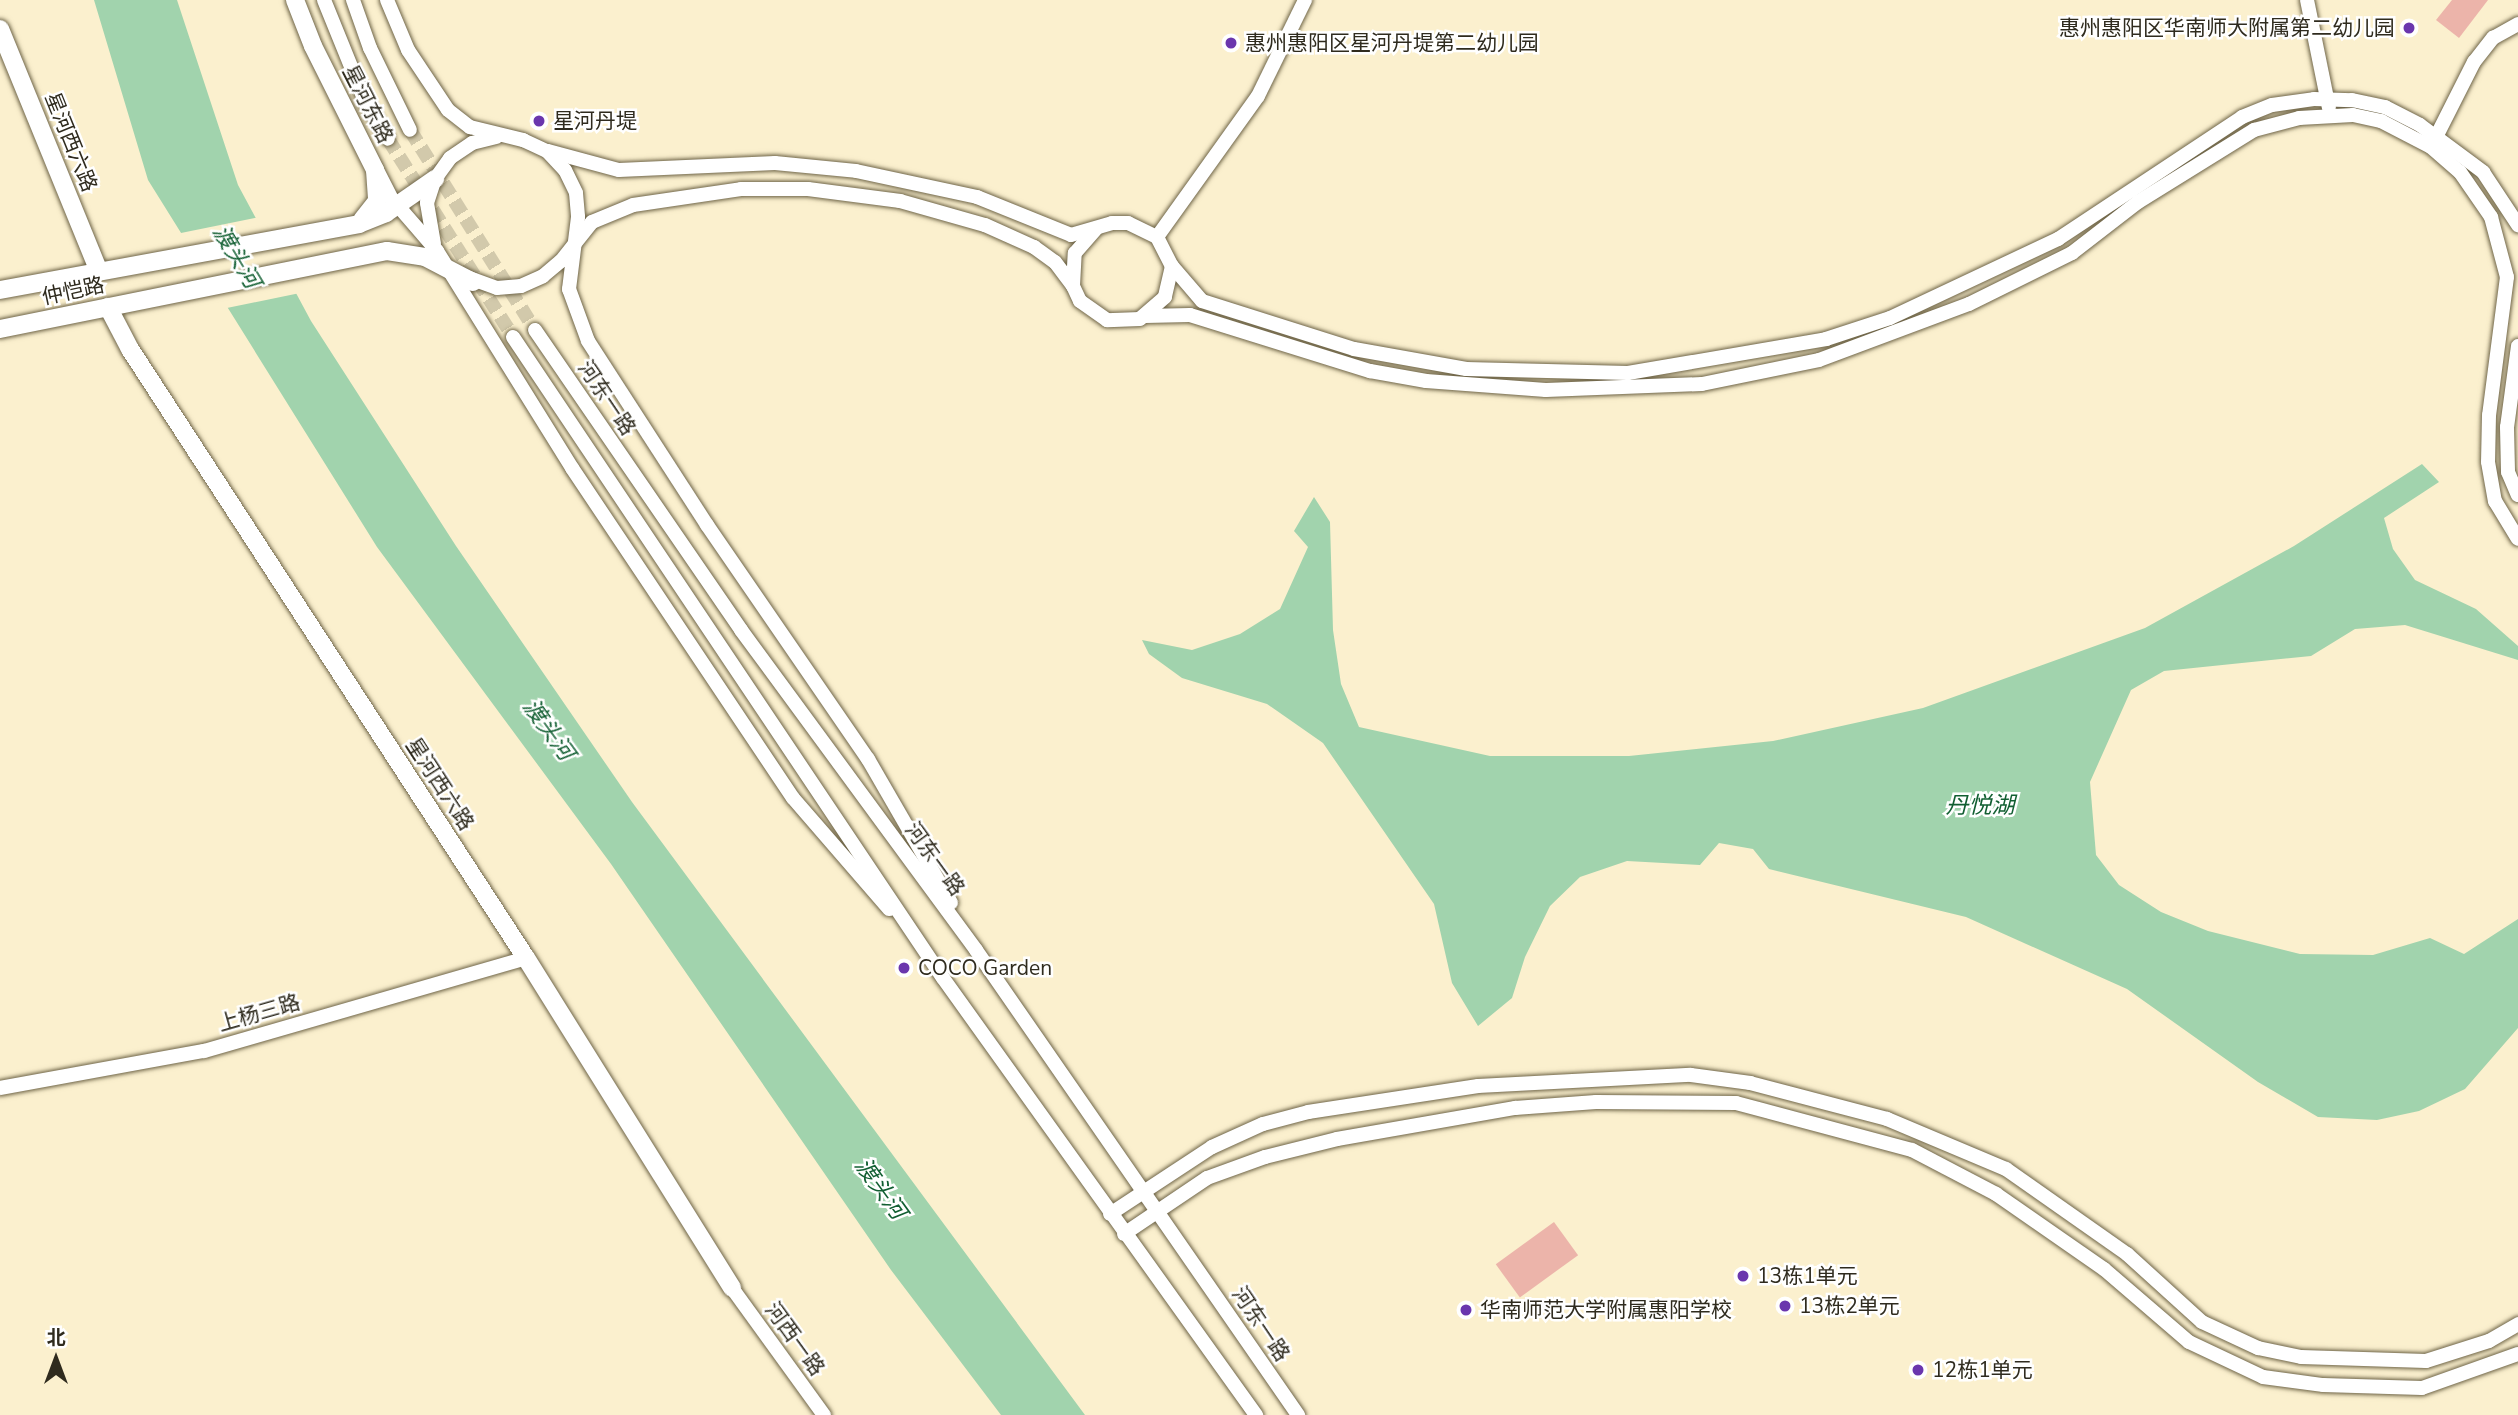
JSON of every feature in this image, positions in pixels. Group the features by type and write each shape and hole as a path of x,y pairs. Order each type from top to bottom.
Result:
{"street":[{"name":"星河东路","path":"295,0 313,46 363,143 379,192 374,208 356,225"},
{"path":"324,0 360,90 388,139"},
{"path":"353,0 370,48 410,130"},
{"path":"387,0 408,50 448,110 470,127 497,137 523,140 547,151 619,170 775,163 856,171 977,197 1058,232 1080,235 1128,223 1157,237 1172,265 1202,301 1354,349 1466,369 1628,373 1815,341 1890,318 2058,239 2242,117 2272,105 2327,99 2385,107 2483,172 2518,225"},
{"path":"1157,237 1258,96 1305,0"},
{"path":"2307,0 2330,116"},
{"path":"2434,141 2474,62 2493,38 2518,24"},
{"name":"星河西六路","path":"0,29 99,272"},
{"path":"448,269 473,282 497,288 521,286 543,276 561,261 573,240 592,222 663,198 741,189 834,191 900,201 985,225 1034,247 1055,262 1092,313 1107,320 1124,322 1145,316 1190,315 1370,371 1439,383 1546,390 1702,384 1818,360 1969,304 2071,253 2138,202 2255,130 2299,118 2330,116 2381,121 2434,141 2477,195 2501,243 2507,307 2489,415 2488,462 2495,501 2518,539"},
{"path":"356,225 398,206 435,178 461,150 497,137"},
{"path":"363,143 398,206 437,251 473,282"},
{"path":"547,151 565,170 576,193 578,217 573,240 570,296 588,341 707,525 875,771 976,950"},
{"path":"435,178 427,203 429,229 437,251 572,468 793,798 922,947"},
{"name":"仲恺路","path":"0,290 356,225"},
{"path":"1073,286 1075,253 1096,229"},
{"name":"仲恺路","path":"0,329 369,253 406,251 448,269"},
{"path":"1145,316 1165,297 1172,265"},
{"name":"星河西六路","path":"108,307 130,349 526,958 732,1288"},
{"name":"河东一路","path":"535,330 741,630 976,950 1298,1415"},
{"name":"河东一路","path":"513,337 922,947 1124,1234 1256,1415"},
{"path":"2518,346 2507,427 2508,472 2518,495"},
{"name":"上杨三路","path":"0,1088 204,1051 526,958"},
{"path":"1110,1214 1212,1147 1308,1112 1478,1086 1691,1075 1750,1083 1877,1115 1994,1163 2127,1254 2202,1322 2258,1348 2301,1357 2426,1361 2489,1341 2518,1324"},
{"path":"1124,1234 1207,1178 1265,1157 1440,1119 1596,1102 1736,1103 1912,1150 2007,1202 2104,1269 2189,1342 2263,1377 2323,1385 2422,1388 2518,1354"},
{"name":"河西一路","path":"732,1288 824,1415"}],"shaded area":[{"path":"2452,0 2488,0 2459,38 2436,20"},
{"path":"1554,1222 1578,1255 1520,1297 1496,1264"}],"water":[{"name":"渡头河","path":"94,0 177,0 238,185 311,321 456,546 632,802 1085,1415 1001,1415 891,1270 611,864 377,547 148,180"},
{"name":"丹悦湖","path":"2422,464 2439,482 2384,518 2393,549 2415,580 2476,609 2518,646 2518,660 2405,625 2355,629 2311,656 2164,671 2131,690 2090,782 2096,855 2119,885 2161,912 2208,931 2300,954 2373,955 2430,938 2464,954 2518,919 2518,1028 2465,1089 2419,1111 2377,1120 2318,1117 2258,1082 2127,989 1966,917 1769,869 1753,849 1719,843 1700,865 1627,861 1580,877 1550,906 1525,957 1512,998 1478,1026 1452,983 1434,904 1323,743 1267,704 1182,678 1149,654 1142,640 1192,650 1240,634 1280,609 1308,547 1294,531 1314,497 1330,522 1333,630 1341,684 1359,727 1490,756 1629,756 1773,741 1923,708 2145,628 2294,546"}],"pier":[{"path":"260,217 300,293 222,309 176,234"}],"tunnel":[{"path":"410,130 535,330"},
{"path":"388,139 513,337"}],"place":[{"name":"惠州惠阳区华南师大附属第二幼儿园","path":"2409,28"},
{"name":"惠州惠阳区星河丹堤第二幼儿园","path":"1231,43"},
{"name":"星河丹堤","path":"539,121"},
{"name":"COCO Garden","path":"904,968"},
{"name":"13栋1单元","path":"1743,1276"},
{"name":"13栋2单元","path":"1785,1306"},
{"name":"华南师范大学附属惠阳学校","path":"1466,1310"},
{"name":"12栋1单元","path":"1918,1370"}]}
